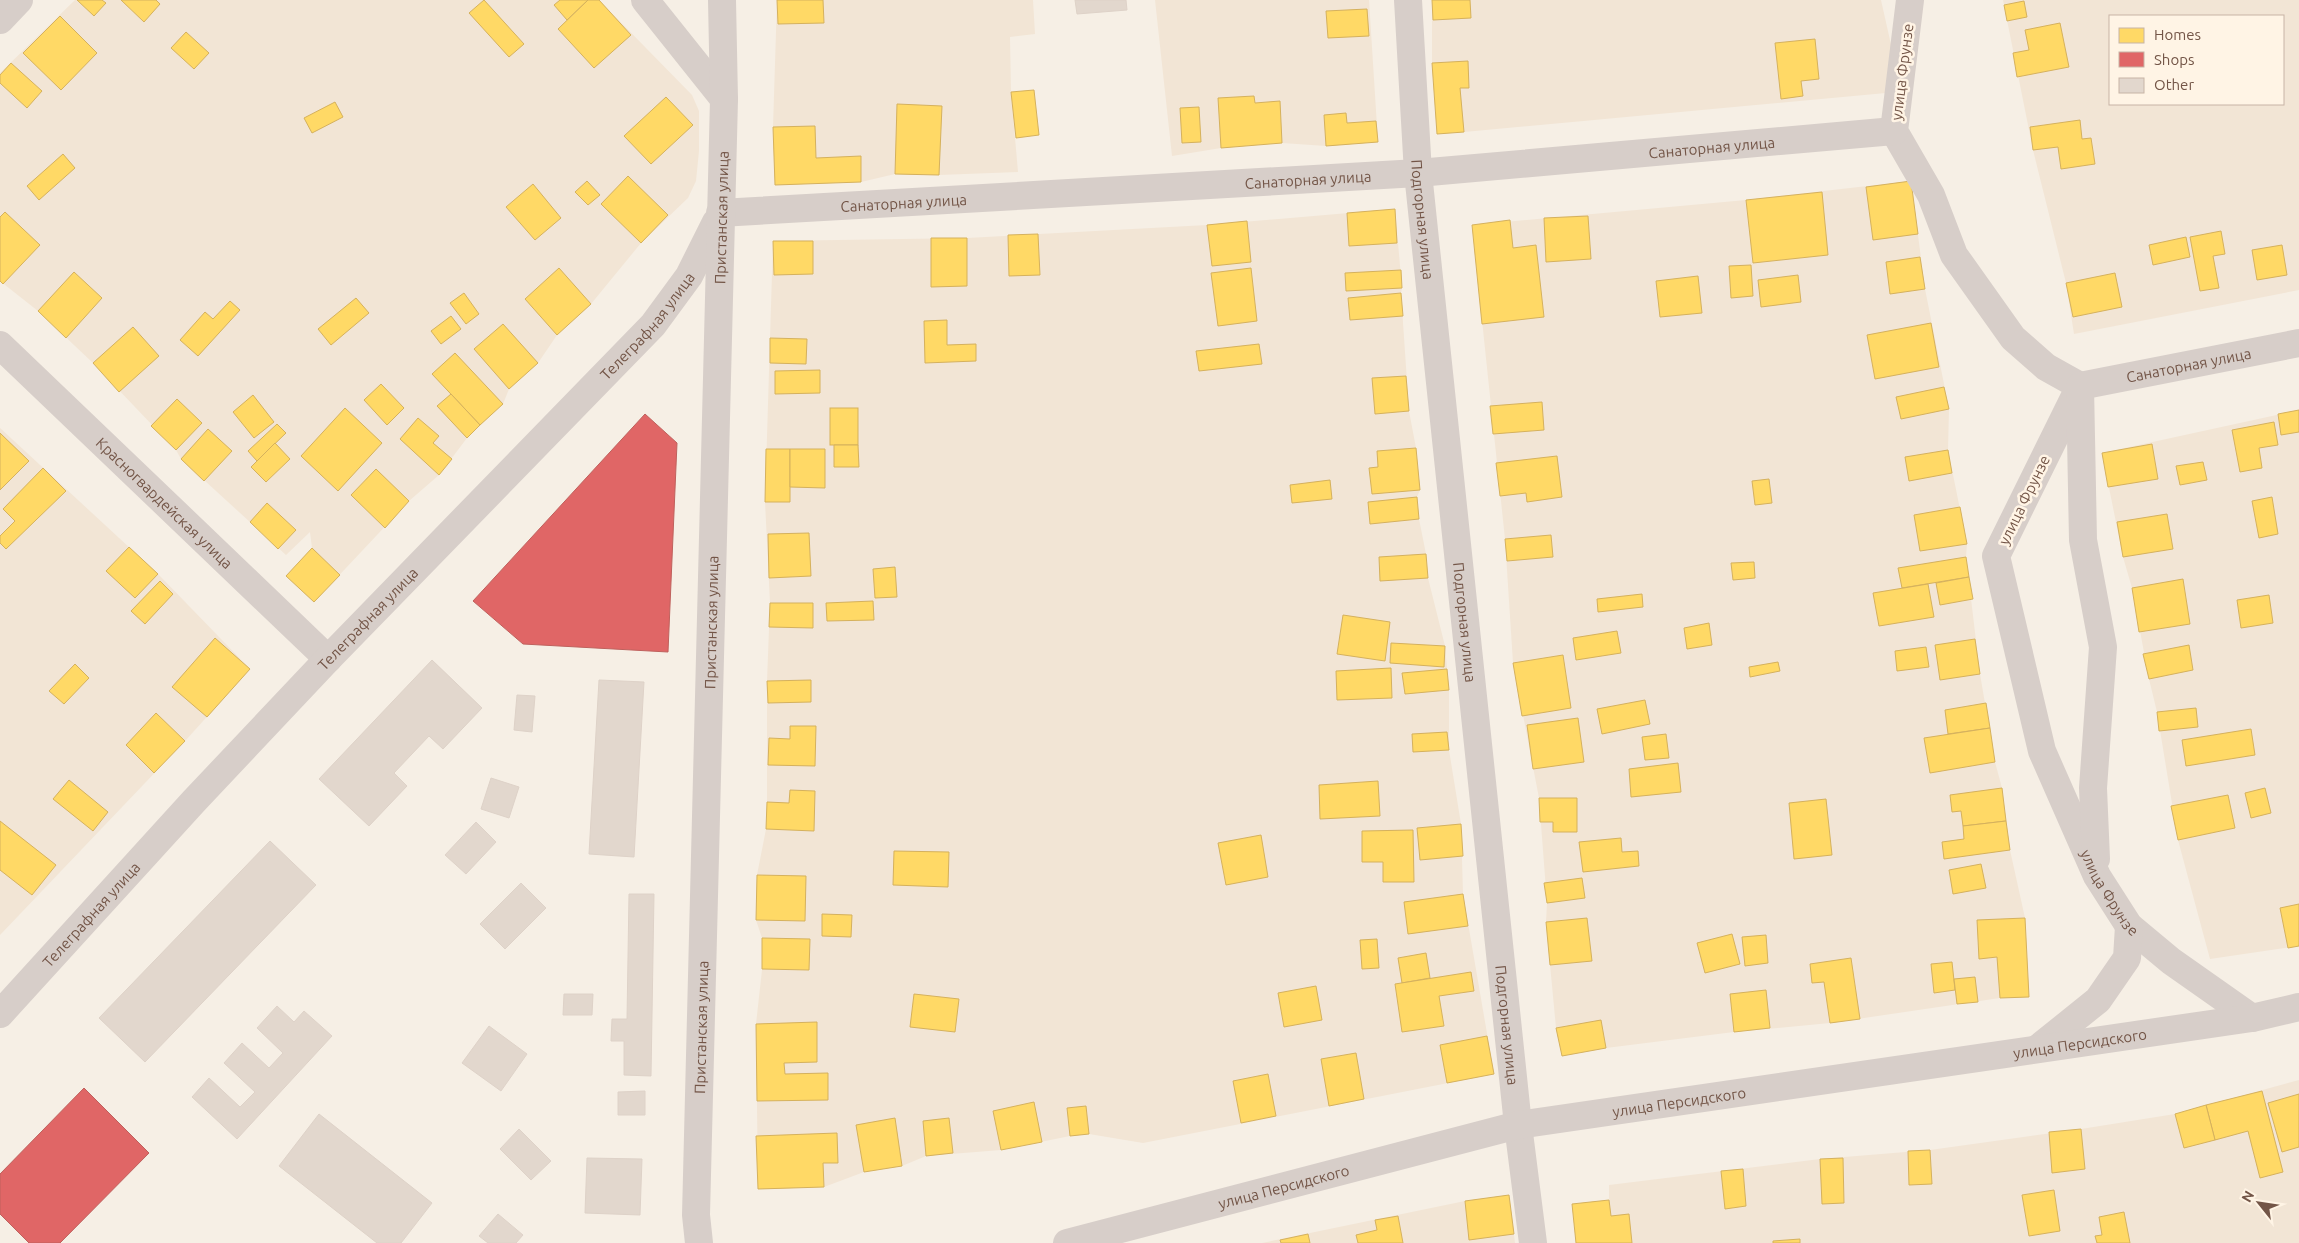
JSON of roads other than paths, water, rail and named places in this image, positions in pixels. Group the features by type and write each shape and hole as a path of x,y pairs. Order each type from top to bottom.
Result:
{"street":[{"path":"0,20 19,0"},
{"path":"645,0 724,99"},
{"name":"Пристанская улица","path":"699,1243 696,1215 724,99 722,0"},
{"name":"Подгорная улица","path":"1408,0 1418,173 1518,1125 1533,1243"},
{"name":"улица Фрунзе","path":"1910,0 1894,131 1931,195 1954,255 2013,338 2046,367 2080,386 1996,556 2042,751 2097,876 2129,926 2171,961 2252,1018"},
{"name":"Санаторная улица","path":"720,214 1418,173 1894,131"},
{"name":"Телеграфная улица","path":"0,1014 194,801 328,659 653,325 689,276 720,214"},
{"name":"Санаторная улица","path":"2080,386 2299,343"},
{"name":"Красногвардейская улица","path":"0,345 328,659"},
{"path":"2080,386 2083,540 2103,647 2092,788 2097,876"},
{"path":"2037,1050 2098,1000 2127,958 2129,926"},
{"name":"улица Персидского","path":"1068,1243 1108,1238 1518,1125 2252,1018 2299,1007"}]}
